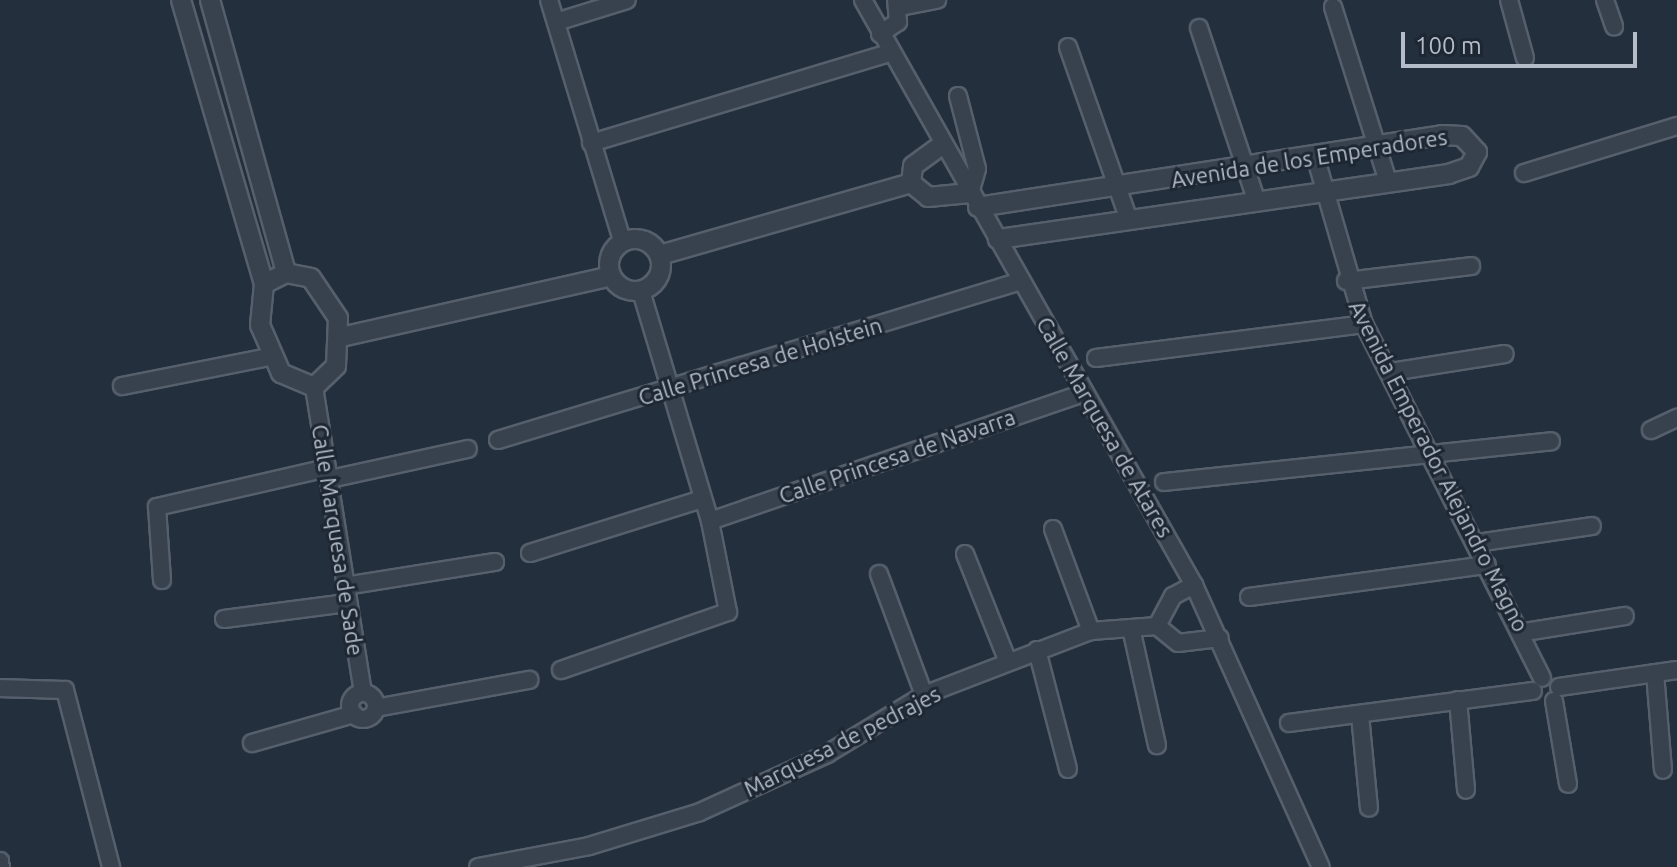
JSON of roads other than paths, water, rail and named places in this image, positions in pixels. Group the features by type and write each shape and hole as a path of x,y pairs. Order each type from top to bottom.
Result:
{"street":[{"path":"181,0 205,100 264,284 258,303 269,357 296,384 314,387 336,366 341,337 328,296 311,278 286,273 264,284"},
{"path":"210,0 286,273"},
{"path":"549,0 622,241"},
{"path":"556,22 627,0"},
{"name":"Calle Marquesa de Atares","path":"863,0 942,145 1194,585 1321,867"},
{"path":"880,34 898,22 898,4 937,0"},
{"path":"1509,0 1525,58"},
{"path":"1605,0 1614,26"},
{"path":"1333,7 1388,181"},
{"path":"1199,28 1256,199"},
{"path":"1068,47 1127,215"},
{"path":"591,143 890,53"},
{"path":"958,96 977,169 974,200"},
{"path":"1524,173 1677,126"},
{"name":"Avenida de los Emperadores","path":"911,183 928,197 974,200 1119,187 1247,165 1316,159 1462,136 1477,152 1469,167 1324,191 1127,215 998,239"},
{"path":"660,255 911,183 913,166 942,145"},
{"name":"Avenida Emperador Alejandro Magno","path":"1316,159 1346,281 1364,324 1487,565 1525,632 1538,684"},
{"path":"611,276 608,263 622,241 636,238 660,255"},
{"path":"641,291 660,273 660,255"},
{"path":"1346,281 1471,266"},
{"path":"341,337 611,276 641,291 710,521 728,612 561,670"},
{"name":"Calle Princesa de HoIstein","path":"498,440 1021,281"},
{"path":"1096,358 1364,324"},
{"path":"1391,372 1505,354"},
{"path":"122,386 269,357"},
{"name":"Calle Marquesa de Sade","path":"314,387 363,693"},
{"name":"Calle Princesa de Navarra","path":"710,521 1084,393"},
{"path":"1651,430 1677,418"},
{"path":"1164,482 1429,449 1551,441"},
{"path":"162,580 155,512 329,474 468,449"},
{"path":"530,553 702,499"},
{"path":"1477,543 1592,526"},
{"path":"1053,529 1091,631"},
{"path":"965,554 1008,662"},
{"path":"224,619 495,562"},
{"path":"1249,597 1487,565"},
{"path":"879,574 924,695"},
{"path":"1194,585 1173,596 1157,626 1178,643 1220,638"},
{"path":"1525,632 1625,616"},
{"name":"Marquesa de pedrajes","path":"478,867 589,846 700,812 827,754 924,695 1091,631 1157,626"},
{"path":"1131,628 1157,745"},
{"path":"1037,650 1068,769"},
{"path":"1538,684 1540,703 1556,694 1677,670"},
{"path":"1655,673 1663,770"},
{"path":"252,743 354,714 370,717 376,708 529,680"},
{"path":"1289,723 1458,700 1538,684 1556,694"},
{"path":"0,688 65,690 111,867"},
{"path":"354,714 353,698 363,693 376,708"},
{"path":"1556,694 1568,784"},
{"path":"1458,700 1466,790"},
{"path":"1360,715 1369,808"},
{"path":"0,861 1,867"}]}
